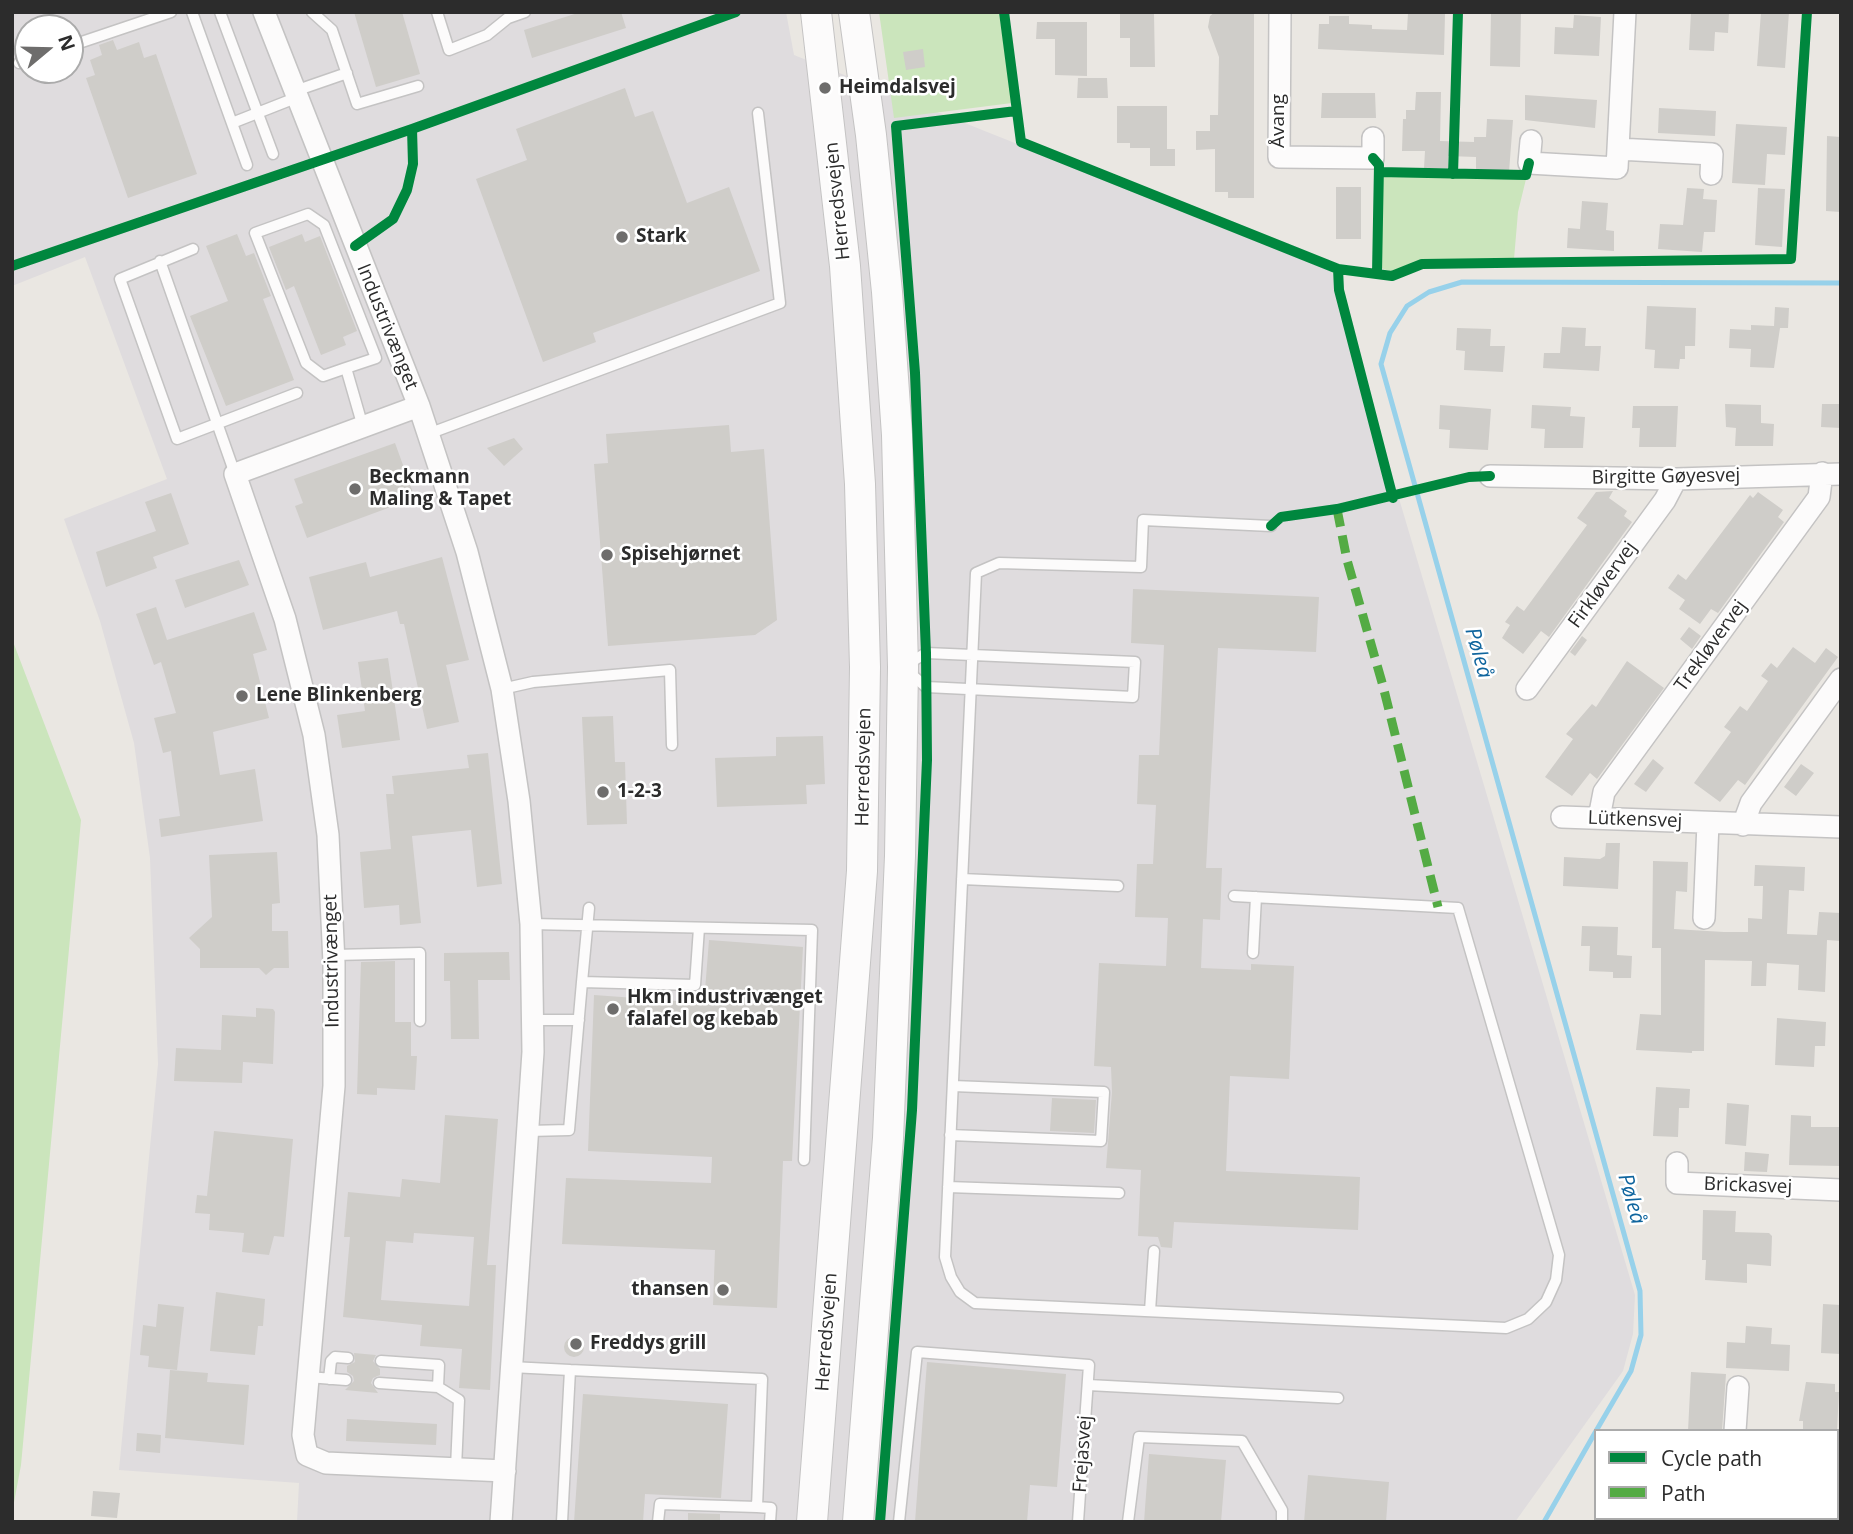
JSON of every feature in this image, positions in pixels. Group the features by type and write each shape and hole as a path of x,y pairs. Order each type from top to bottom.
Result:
{"street":[{"name":"Industrivænget","path":"264,12 419,406 467,552 502,689 519,801 531,924 533,1020 501,1522"},
{"name":"Herredsvejen","path":"816,12 845,266 860,484 884,667 900,856 888,1138 858,1522"},
{"name":"Herredsvejen","path":"812,1522 862,871 884,667 897,435 888,305 871,135 854,12"},
{"name":"Åvang","path":"1280,12 1279,158 1373,158 1373,138"},
{"path":"1531,141 1529,163 1617,168 1626,12"},
{"path":"1618,149 1712,154 1711,174"},
{"name":"Industrivænget","path":"419,406 235,474 285,619 314,735 328,835 334,955 334,1086 319,1378 303,1435 307,1455 326,1463 505,1471"},
{"name":"Birgitte Gøyesvej","path":"1490,476 1676,479 1831,474"},
{"name":"Trekløvervej","path":"1599,818 1604,792 1819,497 1831,474"},
{"name":"Firkløvervej","path":"1527,689 1665,500 1676,479"},
{"path":"1743,825 1751,803 1841,679"},
{"name":"Lütkensvej","path":"1562,817 1841,827"},
{"name":"Lütkensvej","path":"1704,918 1708,822"},
{"name":"Brickasvej","path":"1677,1163 1677,1183 1841,1190"},
{"path":"1735,1429 1738,1387"}],"lane":[{"path":"84,41 171,12"},
{"path":"192,12 247,165"},
{"path":"220,12 273,154"},
{"path":"312,12 332,30 358,104 418,86"},
{"path":"437,12 449,50 487,35 508,18 525,12"},
{"path":"232,123 347,73"},
{"path":"428,434 780,303 758,113"},
{"path":"308,214 324,225 376,358 346,368 323,376 306,363 255,233 308,214"},
{"path":"324,225 345,217"},
{"path":"193,249 120,278 177,439 297,393"},
{"path":"160,261 235,474"},
{"path":"346,368 363,427"},
{"path":"1234,896 1458,908 1559,1255 1556,1280 1546,1302 1528,1319 1506,1328 975,1303 960,1292 945,1257 976,573 999,563 1141,567 1143,520 1271,526"},
{"path":"926,653 1135,662 1133,697 926,687 884,667 926,653"},
{"path":"502,689 533,682 670,670 672,745"},
{"path":"962,879 1118,886"},
{"path":"1253,953 1256,897"},
{"path":"528,1130 569,1130 589,908"},
{"path":"531,924 588,923 812,930 804,1160"},
{"path":"582,982 695,985 699,928"},
{"path":"334,955 420,953 420,1021"},
{"path":"533,1020 579,1020"},
{"path":"950,1135 1101,1141 1104,1092 953,1086"},
{"path":"948,1187 1119,1194"},
{"path":"1150,1311 1154,1251"},
{"path":"900,1522 917,1352 1089,1365 1088,1385 1338,1398"},
{"path":"319,1378 335,1357 348,1358"},
{"path":"381,1362 439,1365 438,1387"},
{"path":"511,1367 762,1379 757,1507"},
{"path":"562,1522 570,1370"},
{"path":"319,1378 346,1380"},
{"path":"379,1383 438,1387 459,1401 456,1468"},
{"name":"Frejasvej","path":"1078,1522 1088,1385"},
{"path":"1128,1522 1139,1437 1242,1441 1282,1510 1282,1522"},
{"path":"658,1522 660,1504 771,1507 770,1522"}],"shaded area":[{"path":"12,12 786,12 794,55 1331,269 1635,1295 1633,1334 1623,1371 1515,1522 297,1522 299,1483 119,1470 158,1064 150,858 134,743 100,621 64,519 167,479 85,257 12,286"}],"green space":[{"path":"879,12 999,12 1012,103 894,118"},
{"path":"1381,176 1526,179 1518,212 1514,259 1425,260 1392,272 1381,268"},
{"path":"12,639 81,820 21,1465 12,1513"}],"building":[{"path":"354,12 402,12 420,74 376,87"},
{"path":"581,12 621,12 626,28 532,58 524,30"},
{"path":"1215,12 1254,12 1254,198 1228,198 1228,192 1215,192 1215,149 1196,150 1196,131 1210,131 1210,115 1218,115 1219,57 1208,27 1210,16"},
{"path":"1491,12 1521,12 1520,67 1490,66"},
{"path":"1691,12 1729,12 1728,33 1715,32 1714,51 1689,50"},
{"path":"1761,12 1789,12 1785,68 1757,66"},
{"path":"1408,13 1445,14 1444,55 1318,49 1319,24 1329,24 1329,16 1349,16 1349,24 1372,25 1372,29 1407,30"},
{"path":"1120,14 1154,14 1155,67 1130,67 1130,38 1120,38"},
{"path":"1574,15 1601,17 1599,56 1554,54 1555,27 1573,28"},
{"path":"1037,22 1087,22 1087,76 1055,75 1055,39 1036,39"},
{"path":"113,40 117,50 139,42 144,58 156,54 197,174 128,198 86,78 95,75 90,60 102,55 99,45"},
{"path":"923,49 925,67 906,70 903,52"},
{"path":"1078,78 1107,78 1108,98 1077,98"},
{"name":"Stark","path":"625,88 635,117 653,111 687,203 729,187 760,271 593,333 596,342 543,362 476,179 527,160 516,129"},
{"path":"1416,92 1441,92 1440,141 1474,142 1474,137 1486,137 1487,119 1513,120 1509,172 1476,171 1476,157 1448,156 1448,168 1424,168 1425,151 1402,151 1403,119 1406,119 1406,110 1415,110"},
{"path":"1322,93 1375,93 1376,118 1321,118"},
{"path":"1525,95 1597,100 1595,128 1525,120"},
{"path":"1117,106 1167,106 1167,149 1175,149 1175,166 1150,166 1150,148 1130,148 1130,143 1117,143"},
{"path":"1659,108 1716,111 1715,136 1658,133"},
{"path":"1736,124 1787,127 1785,155 1767,154 1765,185 1732,183"},
{"path":"1827,136 1841,137 1841,212 1826,211"},
{"path":"1336,187 1361,187 1361,239 1336,239"},
{"path":"1687,188 1704,189 1703,199 1717,200 1715,232 1704,232 1702,252 1658,249 1660,224 1683,225"},
{"path":"1758,188 1785,189 1782,247 1755,245"},
{"path":"1582,201 1608,203 1606,230 1614,231 1614,251 1567,248 1568,228 1580,229"},
{"path":"237,234 246,256 254,253 271,296 263,299 294,380 226,406 190,316 228,301 206,246"},
{"path":"302,234 305,242 320,236 357,331 343,337 346,345 321,355 294,286 286,290 269,247"},
{"path":"1647,306 1696,308 1695,346 1685,346 1685,359 1680,359 1679,369 1654,368 1655,350 1645,349"},
{"path":"1775,307 1789,308 1788,328 1780,328 1774,368 1750,367 1751,349 1729,348 1730,329 1751,330 1751,325 1774,326"},
{"path":"1562,327 1586,328 1585,346 1601,346 1599,371 1543,368 1544,353 1560,353"},
{"path":"1457,328 1491,329 1490,346 1505,346 1503,372 1464,370 1465,351 1456,350"},
{"path":"1725,404 1761,405 1761,423 1774,424 1773,446 1735,446 1736,428 1726,427"},
{"path":"1822,404 1841,404 1841,428 1821,427"},
{"path":"1440,405 1491,409 1488,450 1449,448 1450,430 1439,429"},
{"path":"1532,405 1571,407 1570,416 1585,417 1583,448 1544,448 1545,429 1531,428"},
{"path":"1633,406 1678,406 1676,447 1639,447 1640,428 1632,428"},
{"path":"729,425 731,452 764,449 777,620 755,635 608,646 594,464 608,463 606,434"},
{"path":"514,438 523,449 504,466 487,448"},
{"name":"Beckmann Maling & Tapet","path":"395,443 415,498 307,538 295,506 303,503 294,479"},
{"path":"1613,491 1609,498 1627,511 1624,516 1632,522 1549,637 1541,631 1523,654 1502,638 1510,625 1505,622 1517,606 1524,611 1587,525 1577,518 1596,492"},
{"path":"1758,492 1783,510 1778,517 1784,522 1718,613 1711,609 1700,624 1679,609 1685,600 1668,588 1678,574 1686,580 1750,495 1753,498"},
{"path":"171,493 189,544 153,557 157,568 106,587 96,552 156,531 145,502"},
{"path":"442,557 469,660 446,665 459,722 427,729 404,624 400,624 397,611 323,630 309,577 366,562 370,577"},
{"path":"239,560 249,585 185,608 175,580"},
{"path":"1133,589 1319,597 1316,652 1218,648 1206,868 1222,868 1220,920 1203,919 1201,968 1251,970 1251,964 1294,966 1289,1079 1230,1076 1226,1171 1360,1177 1358,1230 1174,1222 1172,1248 1161,1247 1158,1237 1138,1236 1141,1170 1106,1168 1112,1092 1111,1067 1094,1066 1099,963 1166,966 1168,918 1135,917 1137,864 1153,864 1156,805 1137,804 1139,755 1159,755 1164,645 1131,643"},
{"path":"156,607 167,640 254,612 267,650 253,654 269,718 213,732 220,775 255,769 263,821 161,837 159,819 180,816 171,751 163,753 154,718 176,713 161,662 154,665 136,614"},
{"path":"1689,627 1701,636 1692,649 1680,639"},
{"path":"1582,636 1587,640 1575,656 1570,652"},
{"path":"1793,647 1815,663 1826,648 1838,657 1745,785 1738,780 1720,802 1694,783 1731,732 1724,727 1740,706 1747,711 1768,681 1761,676 1771,663 1777,668"},
{"path":"388,658 400,740 342,748 337,715 365,711 358,662"},
{"path":"1627,661 1664,688 1597,779 1590,773 1572,796 1545,777 1573,739 1566,734 1592,704 1596,707"},
{"path":"613,716 615,762 625,762 627,824 587,825 582,717"},
{"path":"823,736 825,784 806,785 807,804 717,807 715,758 776,756 776,737"},
{"path":"488,753 502,884 477,887 471,830 412,836 421,923 400,925 399,905 364,908 360,852 391,849 386,794 394,794 392,776 469,768 467,755"},
{"path":"1653,759 1664,768 1646,792 1634,784"},
{"path":"1801,764 1814,773 1796,796 1784,787"},
{"path":"1606,843 1620,843 1618,889 1563,886 1564,857 1600,859 1605,856"},
{"path":"277,852 280,903 272,904 272,931 288,931 289,968 274,968 266,975 259,968 200,968 200,949 189,938 212,917 209,855"},
{"path":"1653,861 1688,862 1687,892 1676,891 1674,929 1724,932 1748,932 1748,918 1762,919 1763,886 1754,886 1755,865 1805,867 1804,891 1789,890 1787,934 1817,935 1819,912 1841,913 1841,941 1827,940 1825,992 1798,990 1799,965 1767,963 1766,986 1751,986 1752,961 1705,960 1704,1051 1692,1053 1636,1050 1640,1014 1661,1015 1661,948 1652,948"},
{"path":"1582,926 1618,927 1617,955 1632,956 1631,978 1613,978 1613,972 1589,971 1590,946 1581,946"},
{"path":"709,940 803,947 792,1161 783,1161 777,1308 713,1305 715,1250 562,1244 566,1178 711,1183 712,1157 588,1151 594,995 704,1003"},
{"path":"509,952 510,980 478,980 479,1039 451,1039 450,981 444,981 444,953"},
{"path":"395,961 395,1022 411,1022 411,1056 417,1056 415,1090 377,1088 377,1095 357,1094 361,962"},
{"path":"256,1008 273,1009 275,1012 273,1064 243,1062 242,1083 174,1081 176,1048 221,1050 222,1015 256,1017"},
{"path":"1777,1018 1826,1022 1825,1046 1815,1046 1814,1067 1775,1065"},
{"path":"1656,1087 1690,1089 1689,1108 1679,1108 1678,1137 1653,1136"},
{"path":"1052,1098 1096,1100 1094,1133 1050,1131"},
{"path":"1727,1103 1749,1105 1746,1146 1725,1144"},
{"path":"445,1115 498,1119 487,1265 496,1265 490,1390 459,1388 462,1349 420,1346 422,1325 343,1317 350,1237 344,1237 348,1192 400,1197 402,1179 440,1183","holes":["414,1233 474,1237 469,1306 381,1300 386,1241 413,1243"]},
{"path":"1791,1115 1811,1116 1811,1127 1841,1127 1841,1166 1789,1165"},
{"path":"214,1131 293,1139 284,1237 274,1236 269,1255 242,1252 244,1233 209,1230 210,1214 195,1213 197,1195 207,1196"},
{"path":"1745,1152 1769,1154 1767,1172 1744,1171"},
{"path":"1703,1210 1736,1211 1735,1232 1769,1233 1772,1236 1771,1266 1747,1264 1747,1283 1705,1280 1706,1260 1702,1260"},
{"path":"216,1292 265,1299 263,1326 258,1326 255,1355 210,1351"},
{"path":"158,1304 184,1307 177,1370 148,1367 149,1356 140,1355 143,1325 156,1327"},
{"path":"1823,1304 1841,1305 1841,1354 1821,1353"},
{"path":"1746,1326 1772,1328 1771,1344 1790,1345 1789,1371 1726,1368 1727,1342 1745,1343"},
{"path":"574,1337 581,1340 584,1347 581,1354 574,1357 567,1354 564,1347 567,1340"},
{"path":"354,1353 376,1355 373,1361 380,1369 380,1375 373,1378 371,1383 378,1393 345,1390 354,1381 353,1376 347,1372 347,1366 355,1362"},
{"path":"927,1362 1066,1374 1057,1487 1030,1485 1027,1522 915,1522"},
{"path":"170,1370 208,1373 207,1382 249,1385 244,1445 165,1438"},
{"path":"1691,1372 1726,1374 1722,1429 1688,1429"},
{"path":"1806,1382 1835,1384 1835,1392 1839,1392 1837,1429 1803,1429 1803,1421 1799,1421"},
{"path":"583,1394 728,1404 721,1498 645,1494 643,1522 574,1522"},
{"path":"347,1419 437,1424 436,1445 346,1441"},
{"path":"137,1433 161,1435 160,1453 136,1451"},
{"path":"1149,1454 1226,1460 1221,1522 1144,1522"},
{"path":"1308,1475 1389,1482 1386,1522 1304,1522"},
{"path":"93,1491 120,1493 117,1518 91,1516"},
{"path":"688,1513 720,1514 720,1522 688,1522"}],"waterway":[{"name":"Pøleå","path":"1597,1429 1631,1371 1641,1335 1640,1291 1381,364 1390,333 1407,306 1429,292 1462,282 1841,283"},
{"name":"Pøleå","path":"1544,1522 1594,1434"}],"marked path":[{"path":"1337,509 1347,560 1383,686 1438,907"}],"cycle path":[{"path":"12,266 412,129 736,12"},
{"path":"1004,12 1021,142 1338,269 1392,276 1422,264 1791,259 1807,12"},
{"path":"1453,174 1458,12"},
{"path":"880,1522 912,1110 927,760 926,653 915,373 896,126 1016,111"},
{"path":"355,246 393,219 407,190 413,164 412,129"},
{"path":"1373,158 1379,165 1377,273"},
{"path":"1379,172 1526,175 1529,163"},
{"path":"1338,269 1339,290 1393,498"},
{"path":"1271,526 1281,517 1337,509 1469,477 1490,476"}],"place":[{"name":"Heimdalsvej","path":"825,88"},
{"name":"Stark","path":"622,237"},
{"name":"Beckmann Maling & Tapet","path":"355,489"},
{"name":"Spisehjørnet","path":"607,555"},
{"name":"Lene Blinkenberg","path":"242,696"},
{"name":"1-2-3","path":"603,792"},
{"name":"Hkm industrivænget falafel og kebab","path":"613,1009"},
{"name":"thansen","path":"723,1290"},
{"name":"Freddys grill","path":"576,1344"}]}
